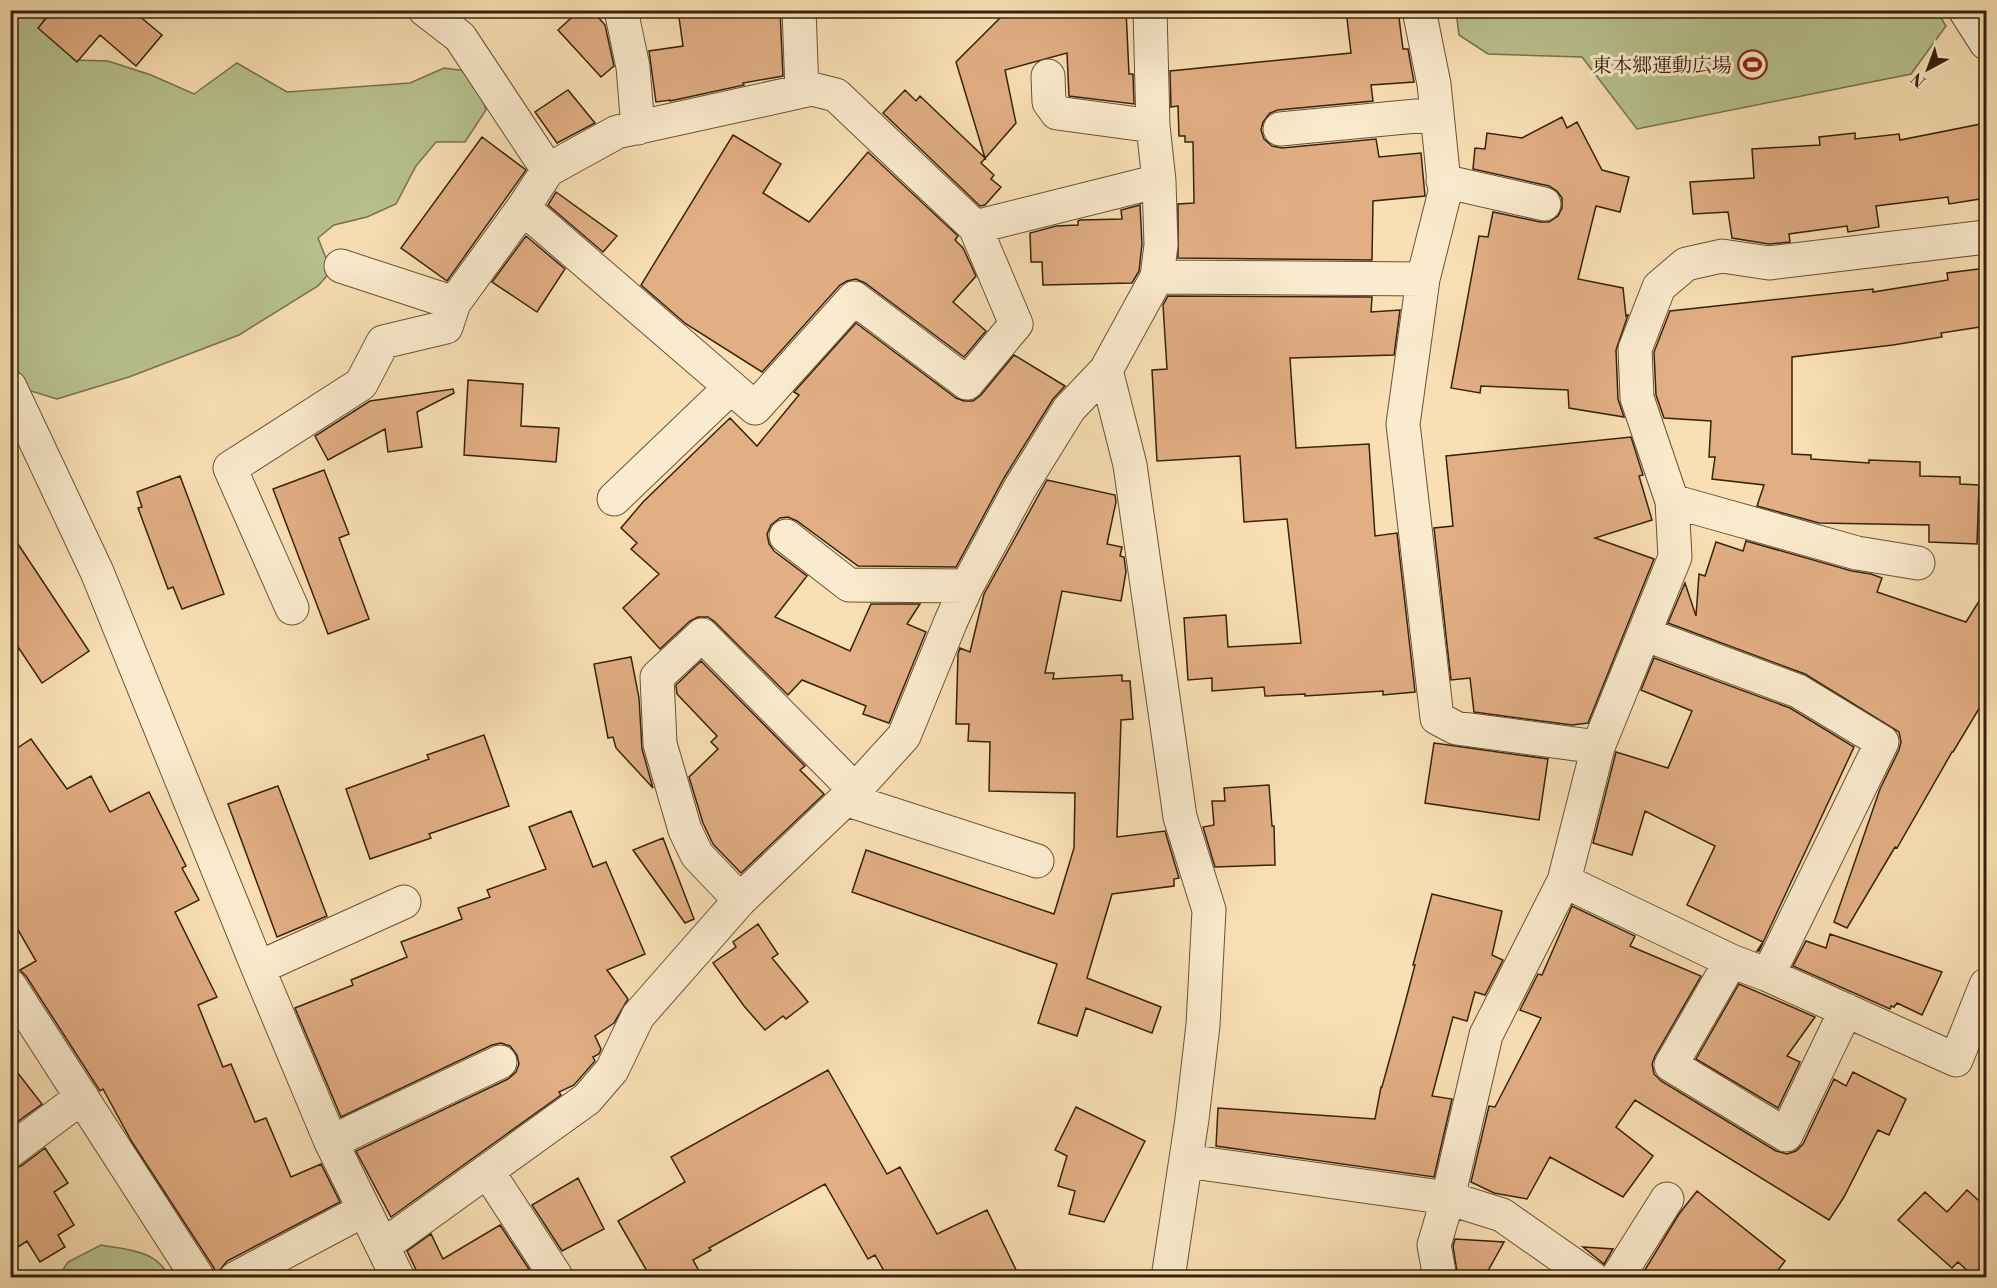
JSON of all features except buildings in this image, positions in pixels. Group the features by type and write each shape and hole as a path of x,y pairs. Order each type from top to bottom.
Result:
{"street":[{"path":"425,10 460,37 548,170"},
{"path":"621,10 633,67 638,128"},
{"path":"799,10 802,91"},
{"path":"383,1246 587,1099 612,1070 638,1016 740,900 850,795 904,736 967,586 1020,488 1069,409 1106,370 1157,277 1161,245 1159,181 1153,126 1150,10"},
{"path":"1419,10 1434,84 1445,192 1423,279 1403,424 1437,718 1456,728 1598,747"},
{"path":"1965,10 1986,43"},
{"path":"1048,75 1049,102 1058,113 1153,126"},
{"path":"292,608 230,468 361,384 383,342 446,327 454,303 548,170 617,132 812,89 836,95 975,227 1016,324 967,383 854,298 755,408 523,208"},
{"path":"1280,129 1437,114"},
{"path":"975,227 1159,181"},
{"path":"1443,181 1544,204"},
{"path":"1440,1278 1434,1245 1448,1197 1486,1035 1564,881 1598,747 1675,557 1672,501 1637,398 1635,349 1659,287 1686,264 1722,256 1769,263 1986,237"},
{"path":"341,266 454,303"},
{"path":"1157,277 1423,279"},
{"path":"1106,370 1130,465 1180,818 1209,910 1203,1024 1186,1161 1168,1278"},
{"path":"10,387 97,572 331,1142 398,1278"},
{"path":"614,499 731,387"},
{"path":"1672,501 1857,553 1917,563"},
{"path":"786,537 849,585 967,586"},
{"path":"1644,634 1798,691 1882,742 1768,975"},
{"path":"740,900 697,855 685,830 660,744 657,677 702,635 850,795 1037,861"},
{"path":"1564,881 1731,961 1768,975 1956,1060 1986,985"},
{"path":"258,968 404,902"},
{"path":"1731,961 1671,1065 1786,1135 1846,1010"},
{"path":"10,986 198,1278"},
{"path":"331,1142 500,1062"},
{"path":"10,1151 82,1097"},
{"path":"1186,1161 1448,1197 1502,1215 1592,1278"},
{"path":"488,1172 557,1278"},
{"path":"1617,1278 1667,1199"},
{"path":"236,1278 364,1210"}],"green space":[{"name":"東本郷運動広場","path":"1936,10 1946,26 1911,74 1637,129 1582,57 1488,54 1459,35 1456,11"},
{"path":"11,11 37,11 74,60 108,61 151,75 194,94 237,63 287,92 410,83 444,68 475,72 486,110 465,142 436,142 416,166 396,204 367,217 334,225 318,238 331,271 318,286 239,335 129,377 57,399 11,385"},
{"path":"101,1245 131,1250 149,1256 164,1268 169,1277 58,1277 68,1262"}],"place":[{"name":"東本郷運動広場","path":"1753,65"}]}
